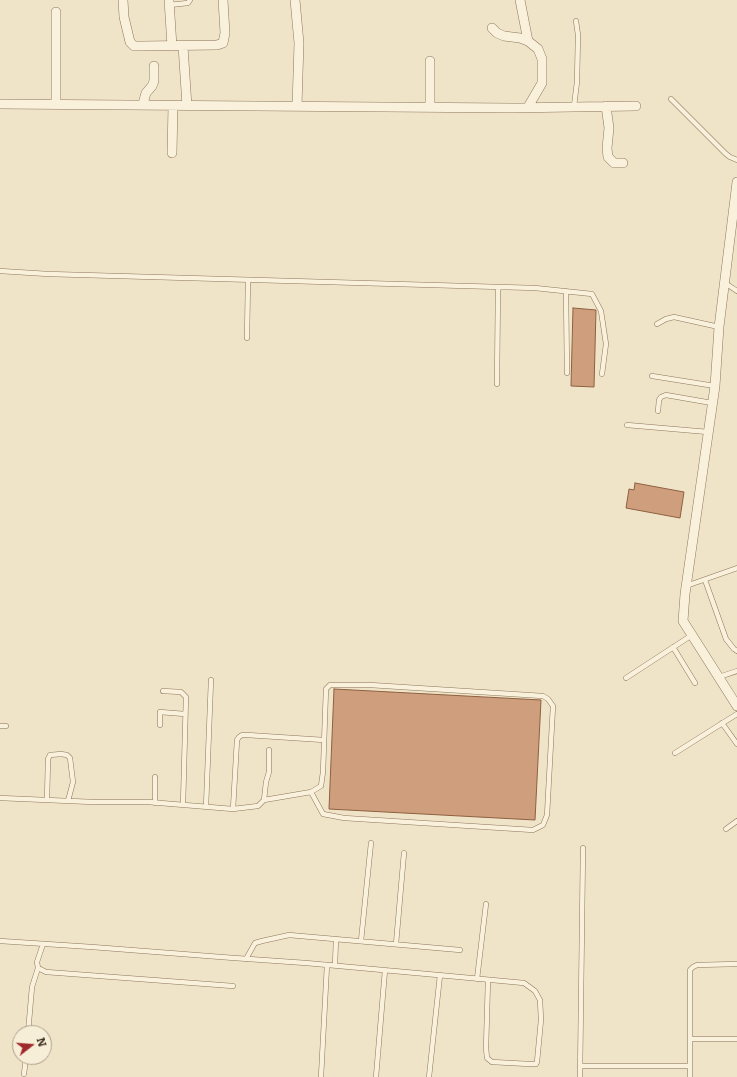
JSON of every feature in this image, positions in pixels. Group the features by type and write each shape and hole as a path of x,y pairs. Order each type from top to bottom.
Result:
{"street":[{"path":"123,0 124,17 130,42 134,46 217,45 223,43 225,33 223,0"},
{"path":"295,0 299,43 297,106"},
{"path":"520,0 528,41"},
{"path":"169,2 172,46"},
{"path":"56,12 56,104"},
{"path":"492,28 504,36 520,38 528,41 539,51 542,59 542,83 528,107"},
{"path":"184,46 187,106"},
{"path":"430,61 430,106"},
{"path":"145,105 144,100 146,93 154,81 154,66"},
{"path":"0,104 430,106 511,108 636,106"},
{"path":"172,153 173,106"},
{"path":"606,106 609,128 607,148 608,157 614,163 623,163"},
{"path":"737,182 719,327 715,386 686,586 683,621 737,706"}],"lane":[{"path":"169,2 188,3 190,0"},
{"path":"574,106 577,82 578,35 576,21"},
{"path":"671,99 726,154 737,160"},
{"path":"0,271 48,274 535,288 592,294 601,311 606,344 602,374"},
{"path":"247,338 248,280"},
{"path":"725,283 737,291"},
{"path":"497,384 498,287"},
{"path":"566,291 567,373"},
{"path":"657,324 666,318 674,318 719,327"},
{"path":"652,376 715,386"},
{"path":"658,411 659,400 661,397 666,395 712,402"},
{"path":"627,425 708,432"},
{"path":"686,586 737,568"},
{"path":"705,580 726,639 737,651"},
{"path":"626,678 692,635"},
{"path":"673,647 695,683"},
{"path":"719,677 737,671"},
{"path":"206,807 211,680"},
{"path":"0,798 155,803 233,809 258,806 264,800 311,792 321,786 323,772 326,689 330,685 370,685 543,696 548,699 553,706 547,815 543,825 533,830 344,818 323,814 311,792"},
{"path":"163,691 182,692 186,697 183,805"},
{"path":"160,725 160,712 185,714"},
{"path":"675,753 737,714"},
{"path":"722,723 737,744"},
{"path":"0,726 6,726"},
{"path":"233,809 237,740 239,737 242,735 247,735 324,740"},
{"path":"264,800 269,772 269,750"},
{"path":"47,800 48,759 50,755 61,754 67,755 70,758 73,782 68,801"},
{"path":"154,777 155,803"},
{"path":"726,829 737,821"},
{"path":"361,941 371,843"},
{"path":"580,1077 583,848"},
{"path":"396,944 404,853"},
{"path":"477,979 486,904"},
{"path":"246,959 255,943 289,935 460,950"},
{"path":"335,965 336,939"},
{"path":"0,941 335,965 524,983 535,990 540,1000 541,1020 536,1064 492,1062 487,1058 488,980"},
{"path":"29,1025 32,987 38,968 37,962 43,944"},
{"path":"690,1077 690,970 697,964 737,964"},
{"path":"321,1077 327,965"},
{"path":"38,968 46,972 233,986"},
{"path":"376,1077 385,970"},
{"path":"429,1077 440,975"},
{"path":"690,1039 737,1039"},
{"path":"24,1074 25,1065"},
{"path":"580,1066 690,1066"}],"building":[{"path":"573,308 596,310 594,387 571,386"},
{"path":"635,483 684,492 680,518 626,508 629,489 634,490"},
{"path":"334,689 541,700 535,820 329,809"}]}
